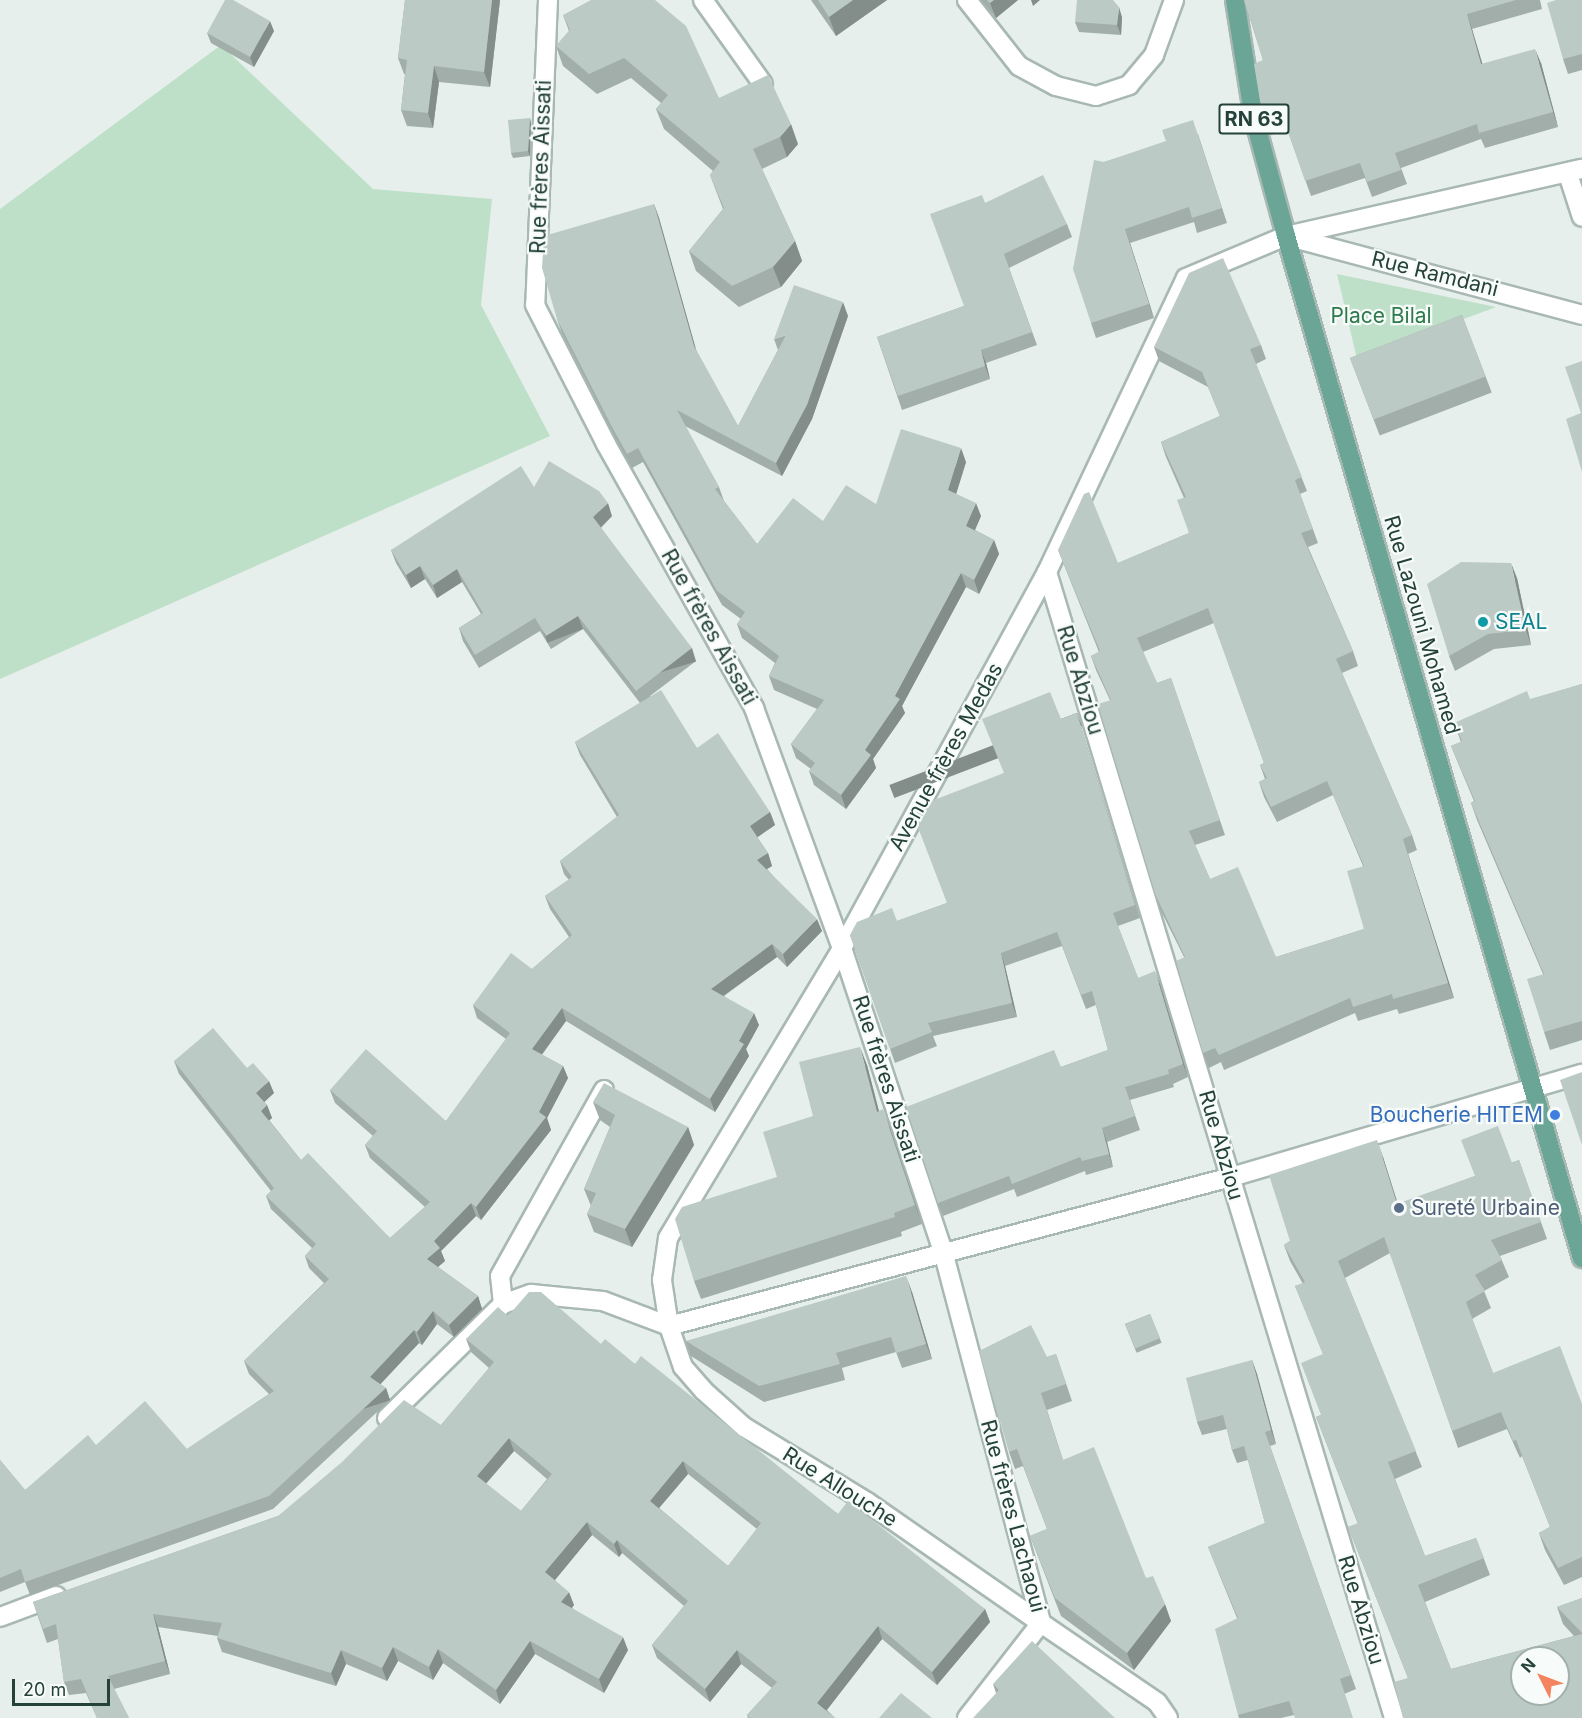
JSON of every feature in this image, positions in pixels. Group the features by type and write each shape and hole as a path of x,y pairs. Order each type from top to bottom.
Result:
{"main road":[{"name":"Rue Lazouni Mohamed","path":"1235,0 1254,118 1286,236 1582,1258"}],"street":[{"name":"Rue frères Aissati","path":"548,0 535,305 606,444 754,708 842,948 944,1255"},
{"path":"703,0 763,84"},
{"path":"967,0 984,27 1019,66 1056,86 1096,96 1129,85 1154,55 1174,0"},
{"name":"Avenue frères Medas","path":"669,1326 662,1280 668,1238 842,948 1047,572 1186,278 1286,236 1575,171"},
{"path":"1575,171 1582,217"},
{"name":"Rue Ramdani","path":"1286,236 1582,315"},
{"name":"Rue Abziou","path":"1047,572 1394,1718"},
{"path":"372,1433 503,1304 531,1294 561,1295 603,1301 669,1326 944,1255 1231,1177 1582,1074"},
{"path":"503,1304 500,1276 604,1090"},
{"name":"Rue frères Lachaoui","path":"944,1255 1041,1623 1157,1701 1168,1718"},
{"name":"Rue Allouche","path":"669,1326 683,1367 744,1427 867,1502 1041,1623"},
{"path":"0,1617 73,1590"},
{"path":"967,1718 1041,1623"}],"green space":[{"path":"221,45 373,189 492,199 481,305 550,436 0,679 0,209"},
{"name":"Place Bilal","path":"1337,274 1496,307 1357,359"}],"building":[{"path":"225,0 233,0 270,21 250,57 207,33"},
{"path":"405,0 492,0 484,72 434,66 428,113 401,110 407,60 398,58"},
{"path":"591,0 655,0 686,26 719,98 768,75 791,124 780,137 753,149 795,241 773,267 732,286 689,251 724,208 710,175 720,162 656,109 668,95 624,58 589,74 556,46 570,30 563,15"},
{"path":"818,0 853,0 829,17"},
{"path":"1077,0 1113,0 1119,7 1117,25 1075,22"},
{"path":"1244,0 1516,0 1467,14 1481,64 1535,49 1553,112 1479,133 1477,124 1395,153 1401,170 1367,182 1360,163 1305,181 1282,114 1265,120 1254,64 1263,60"},
{"path":"1556,0 1582,0 1582,54 1563,59 1547,3"},
{"path":"530,118 528,151 511,153 508,120"},
{"path":"1193,120 1222,208 1192,218 1189,207 1125,229 1149,304 1091,323 1073,269 1094,160 1104,162 1166,141 1162,130"},
{"path":"1043,175 1067,224 1004,254 1032,332 981,350 985,366 898,396 877,337 964,306 930,214 982,195 985,203"},
{"path":"654,204 694,346 738,426 786,335 774,339 794,285 843,302 807,405 776,463 677,410 719,487 715,489 757,544 793,498 823,521 846,485 876,504 901,429 961,448 948,490 976,503 966,526 994,540 974,580 961,573 895,696 900,699 865,750 871,755 841,795 809,771 815,763 791,744 824,700 769,676 779,656 737,624 745,612 717,591 638,448 627,454 557,319 542,268 544,236"},
{"path":"1223,258 1261,345 1250,349 1302,477 1295,480 1313,529 1301,533 1353,651 1336,659 1412,835 1403,839 1448,983 1393,999 1392,994 1353,1007 1350,998 1219,1055 1215,1048 1203,1053 1176,961 1185,957 1156,896 1098,704 1111,700 1091,656 1100,651 1058,550 1084,494 1089,492 1118,563 1189,533 1177,500 1186,497 1161,442 1220,416 1202,372 1154,347 1189,273","holes":["1208,608 1264,763 1260,765 1267,778 1259,782 1271,807 1327,781 1364,866 1347,871 1364,929 1276,957 1238,867 1210,879 1189,831 1220,820 1171,678 1157,683 1137,638"]},
{"path":"1462,315 1486,377 1374,420 1350,358"},
{"path":"1582,361 1582,472 1566,419 1581,413 1565,367"},
{"path":"549,461 599,491 608,503 593,517 692,648 636,691 578,616 546,636 535,618 475,655 459,628 483,613 457,569 433,585 420,566 406,575 391,550 521,466 534,487"},
{"name":"SEAL","path":"1461,562 1511,563 1526,630 1488,634 1449,656 1427,584"},
{"path":"1582,684 1582,1021 1544,1032 1527,979 1544,974 1471,803 1475,801 1451,746 1462,741 1454,723 1527,691 1530,699"},
{"path":"661,690 697,748 718,733 770,812 750,826 768,853 757,860 817,919 783,954 772,944 711,989 754,1013 739,1041 744,1044 710,1099 562,1008 532,1049 563,1066 539,1112 546,1117 476,1207 471,1203 434,1241 440,1248 427,1259 478,1296 449,1325 433,1311 417,1332 414,1330 370,1377 386,1388 269,1496 25,1582 21,1569 0,1578 0,1460 25,1490 88,1435 96,1445 145,1401 187,1449 274,1391 244,1361 329,1279 305,1256 316,1244 266,1196 274,1188 174,1061 213,1028 247,1068 253,1063 269,1081 256,1093 267,1105 261,1111 301,1160 308,1153 390,1238 430,1202 365,1145 377,1131 330,1090 366,1049 446,1121 510,1033 473,1005 511,953 532,969 572,935 545,896 572,877 560,861 619,815 575,742"},
{"path":"1050,692 1061,719 1077,713 1135,905 1113,913 1138,978 1155,971 1183,1064 1168,1070 1169,1074 1125,1087 1135,1116 1102,1128 1109,1154 1082,1161 1080,1157 1012,1184 1009,1176 938,1203 906,1107 1054,1050 1061,1067 1108,1050 1092,991 1081,995 1057,932 1001,953 1012,1003 928,1023 932,1032 890,1049 850,935 857,922 892,908 897,921 947,903 914,817 921,805 1004,773 982,719"},
{"path":"860,1047 877,1112 883,1109 915,1205 894,1213 895,1217 694,1281 675,1219 682,1207 777,1177 763,1132 813,1116 799,1062"},
{"path":"1582,1072 1582,1145 1560,1080"},
{"path":"604,1083 688,1127 625,1229 587,1214 596,1193 584,1189 615,1115 593,1102"},
{"path":"1498,1126 1512,1163 1519,1160 1541,1222 1491,1240 1502,1260 1475,1275 1485,1291 1466,1302 1493,1373 1560,1346 1582,1404 1582,1557 1558,1568 1539,1533 1550,1527 1516,1440 1513,1441 1501,1412 1452,1431 1384,1237 1338,1261 1416,1451 1388,1462 1425,1556 1476,1538 1484,1558 1418,1585 1451,1669 1510,1653 1510,1706 1570,1706 1570,1646 1537,1646 1582,1634 1582,1718 1403,1718 1394,1682 1408,1678 1348,1527 1358,1523 1316,1417 1321,1415 1301,1363 1323,1354 1295,1286 1305,1282 1284,1245 1290,1241 1269,1175 1377,1140 1397,1204 1475,1176 1461,1140"},
{"path":"906,1276 926,1344 896,1353 891,1337 836,1353 840,1364 759,1386 686,1341"},
{"path":"529,1292 541,1292 601,1344 605,1339 635,1364 641,1356 838,1514 848,1501 985,1609 932,1672 878,1626 817,1703 835,1718 750,1718 747,1715 777,1682 737,1650 705,1689 652,1645 688,1601 617,1540 614,1544 587,1522 545,1572 569,1592 561,1602 623,1637 599,1679 530,1641 496,1690 438,1649 429,1667 393,1647 382,1668 341,1650 331,1673 217,1638 222,1623 153,1614 165,1661 108,1676 129,1718 97,1718 81,1679 64,1682 56,1624 43,1629 33,1602 278,1516 342,1462 404,1400 441,1425 494,1362 466,1339 498,1307 508,1316","holes":["509,1438 552,1474 521,1511 477,1476","683,1461 761,1523 728,1566 650,1501"]},
{"path":"1150,1314 1160,1338 1135,1348 1125,1325"},
{"path":"1031,1325 1047,1357 1056,1354 1066,1384 1041,1393 1063,1460 1094,1447 1146,1578 1153,1576 1165,1604 1127,1653 1055,1598 1030,1536 1047,1529 1017,1449 1009,1452 979,1351"},
{"path":"1252,1360 1271,1430 1265,1432 1351,1675 1340,1679 1353,1718 1295,1718 1289,1701 1238,1715 1215,1629 1238,1618 1208,1547 1265,1523 1244,1446 1232,1450 1223,1415 1197,1422 1186,1378"},
{"path":"1582,1598 1582,1633 1557,1607"},
{"path":"1032,1641 1115,1718 973,1718 999,1690 993,1684"},
{"path":"901,1693 932,1718 879,1718"}],"place":[{"name":"SEAL","path":"1483,622"},
{"name":"Boucherie HITEM","path":"1555,1115"},
{"name":"Sureté Urbaine","path":"1399,1208"}]}
